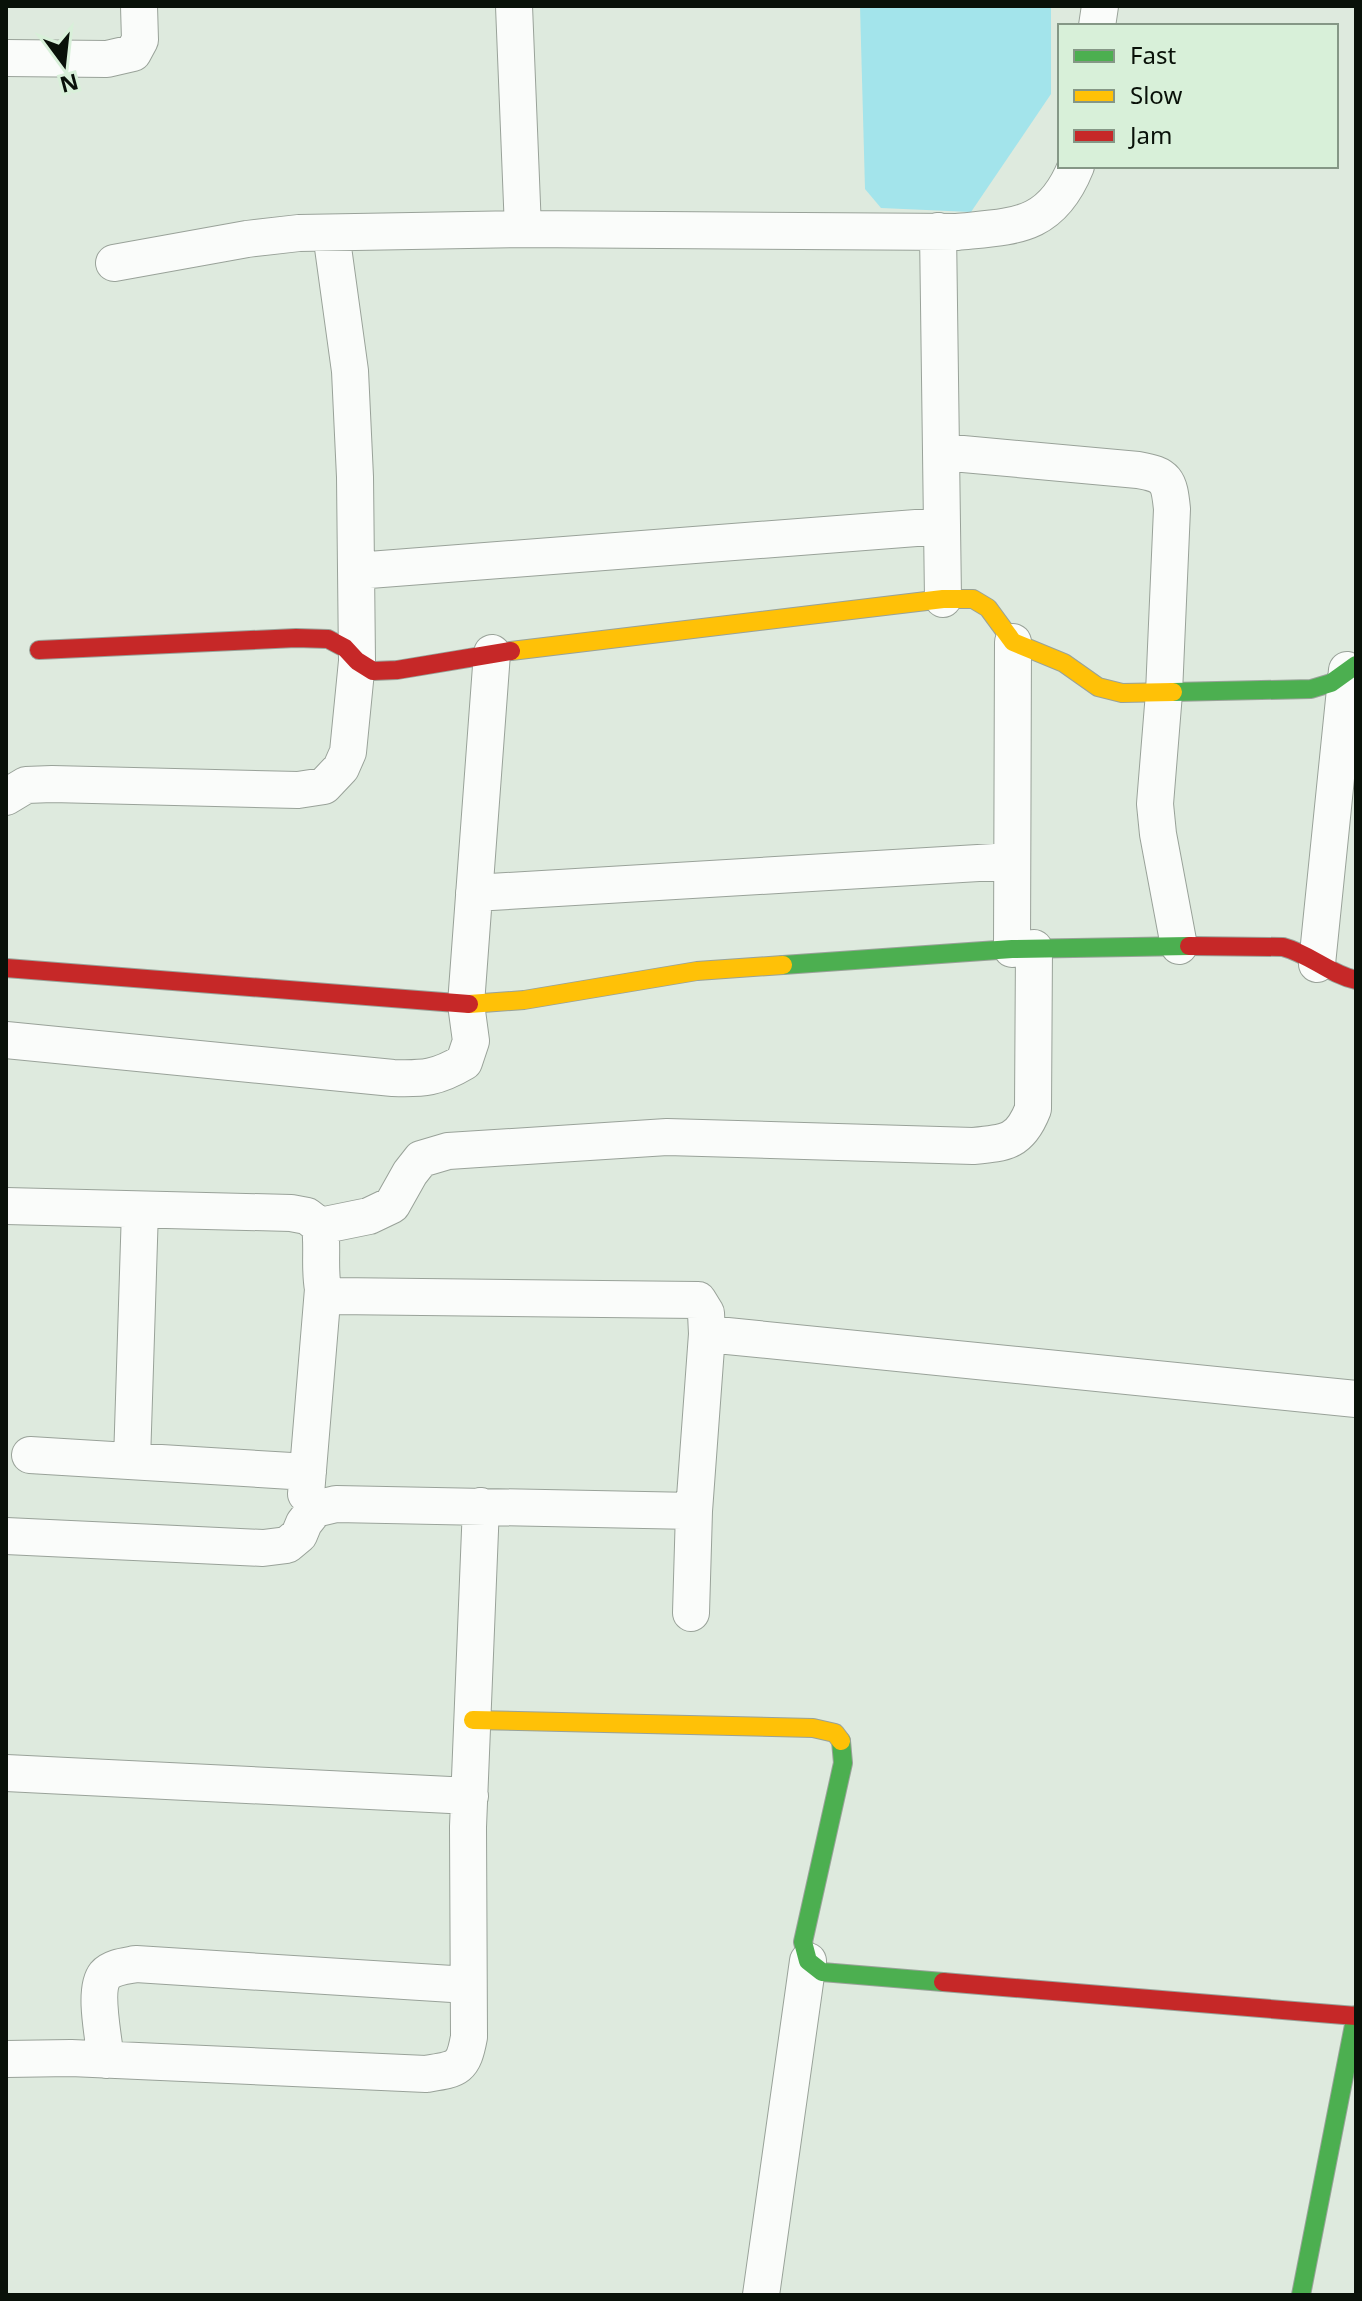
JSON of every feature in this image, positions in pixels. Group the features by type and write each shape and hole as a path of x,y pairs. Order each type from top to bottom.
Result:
{"street":[{"path":"6,58 107,59 133,53 140,40 139,6"},
{"path":"514,6 523,229"},
{"path":"114,263 247,239 299,233 523,229 938,231 1009,226 1037,218 1062,196 1075,168"},
{"path":"938,231 943,599"},
{"path":"6,797 26,785 298,790 324,786 341,768 348,752 357,661 356,571 350,371 331,233"},
{"path":"941,452 1138,470 1159,474 1169,485 1172,509 1164,693 1155,804 1179,946"},
{"path":"356,571 942,526"},
{"path":"39,650 328,639 345,648 357,661 373,671 385,671 492,653 943,599 973,599 988,608 1013,642 1064,663 1098,687 1122,693 1311,689 1331,683 1352,668"},
{"path":"320,1226 369,1216 392,1205 421,1159 448,1151 667,1137 973,1146 1004,1143 1025,1130 1033,1109 1023,948 1012,861 1013,642"},
{"path":"6,1040 422,1079 442,1075 464,1062 471,1041 466,1004 492,653"},
{"path":"1317,964 1352,668"},
{"path":"474,893 1012,861"},
{"path":"6,968 466,1004 533,1001 650,977 697,971 1023,948 1271,946 1296,951 1337,977 1356,980"},
{"path":"6,1206 291,1213 307,1216 320,1226 323,1289 304,1523"},
{"path":"132,1461 140,1210"},
{"path":"323,1289 335,1296 698,1300 706,1313 707,1334 694,1511 691,1613"},
{"path":"707,1334 1356,1399"},
{"path":"30,1455 308,1472"},
{"path":"6,1536 263,1548 287,1545 299,1535 315,1509 336,1504 694,1511"},
{"path":"6,2059 106,2060 426,2074 452,2069 465,2058 469,2037 470,1796 481,1506"},
{"path":"473,1720 813,1728 835,1733 843,1745 843,1763 803,1942 808,1961 761,2295"},
{"path":"6,1773 470,1796"},
{"path":"808,1961 822,1972 1356,2016 1301,2295"},
{"path":"106,2060 99,1992 105,1975 119,1967 151,1965 468,1985"}],"water":[{"path":"860,6 1051,6 1051,94 971,212 881,208 865,189"}],"traffic: fast":[{"path":"1173,692 1311,689 1331,683 1356,665"},
{"path":"783,965 1012,949 1189,946"},
{"path":"841,1741 843,1763 803,1942 808,1961 822,1972 943,1982"},
{"path":"1301,2295 1356,2015"}],"traffic: slow":[{"path":"511,651 943,599 973,599 988,608 1013,642 1064,663 1098,687 1122,693 1173,692"},
{"path":"469,1004 524,1000 697,971 783,965"},
{"path":"473,1720 813,1728 835,1733 841,1741"}],"traffic: jam":[{"path":"39,650 328,639 345,648 357,661 373,671 397,670 511,651"},
{"path":"1189,946 1283,947 1356,980"},
{"path":"6,968 469,1004"},
{"path":"943,1982 1356,2016"}]}
